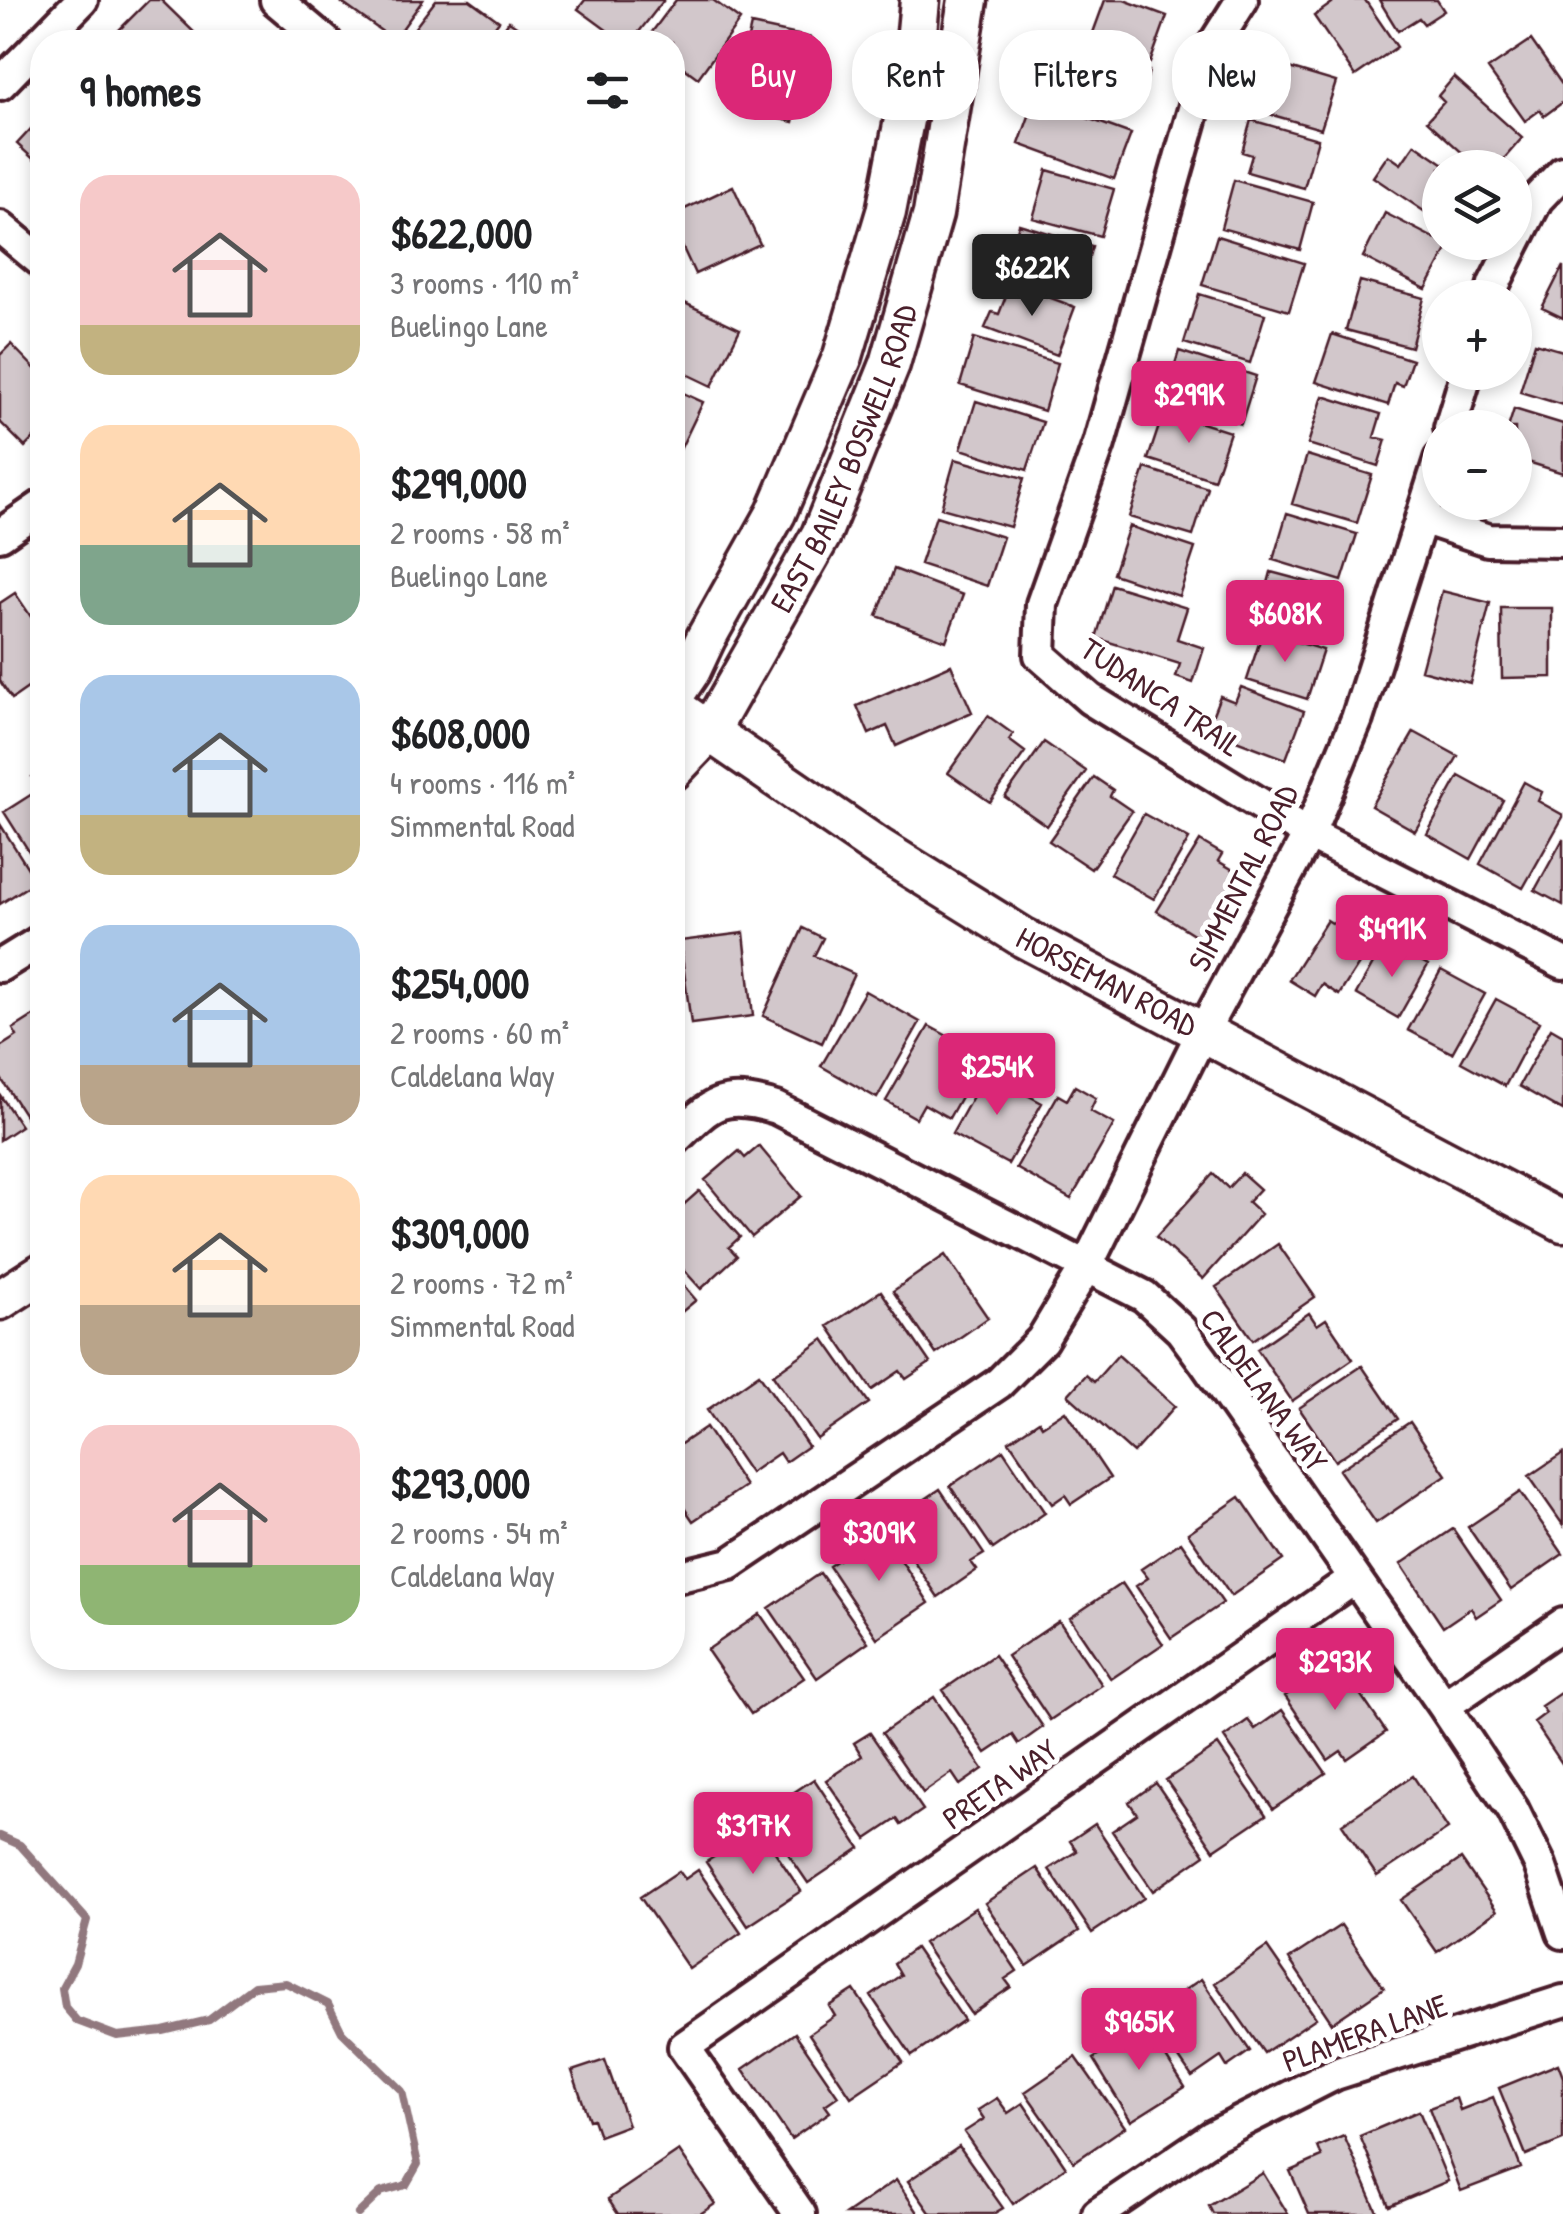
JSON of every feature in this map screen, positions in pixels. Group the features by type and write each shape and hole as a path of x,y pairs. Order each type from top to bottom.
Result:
{"street":[{"path":"53,30 82,0"},
{"path":"276,0 312,30"},
{"name":"EAST BAILEY BOSWELL ROAD","path":"685,679 776,513 843,356 886,212 913,74 920,0"},
{"name":"EAST BAILEY BOSWELL ROAD","path":"685,757 709,732 821,535 890,364 933,214 968,0"},
{"name":"TUDANCA TRAIL","path":"1242,0 1211,49 1099,444 1042,604 1040,655 1090,699 1309,834 1563,963"},
{"path":"0,84 30,53"},
{"path":"1532,209 1563,172"},
{"path":"0,227 30,252"},
{"path":"0,535 30,514"},
{"name":"SIMMENTAL ROAD","path":"685,1575 730,1564 999,1383 1042,1340 1086,1267 1202,1033 1309,834 1357,719 1422,518"},
{"path":"1428,520 1488,540 1563,541"},
{"name":"HORSEMAN ROAD","path":"685,715 879,848 1024,938 1563,1222"},
{"path":"0,966 30,947"},
{"name":"CALDELANA WAY","path":"685,1129 704,1111 731,1099 776,1108 1144,1296 1181,1330 1513,1810 1540,1865 1563,1933"},
{"path":"0,1300 30,1281"},
{"name":"PRETA WAY","path":"800,2214 684,2047 1355,1578"},
{"path":"1444,1706 1563,1624"},
{"name":"PLAMERA LANE","path":"1098,2214 1213,2136 1335,2074 1563,2001"}],"building":[{"path":"149,0 161,0 192,30 119,30"},
{"path":"423,0 401,30 380,30 342,3"},
{"path":"436,0 470,0 499,21 492,30 413,30"},
{"path":"585,0 664,0 640,30 607,30 578,9"},
{"path":"676,0 713,0 740,20 733,30 715,30 715,55 698,78 685,68 685,30 654,30"},
{"path":"1105,0 1124,0 1167,16 1152,57 1152,30 1094,30"},
{"path":"1330,0 1365,0 1397,47 1355,76 1314,16 1332,3"},
{"path":"1379,0 1437,0 1444,11 1424,24 1419,18 1398,31"},
{"path":"509,21 522,30 503,30"},
{"path":"1531,40 1563,86 1563,102 1544,116 1540,110 1525,121 1488,69"},
{"path":"1291,69 1336,82 1321,129 1290,120"},
{"path":"1454,77 1522,138 1512,150 1459,150 1427,121 1444,102 1438,96"},
{"path":"1028,120 1093,120 1131,134 1114,179 1019,144"},
{"path":"1251,120 1318,139 1304,188 1247,172 1252,155 1242,152"},
{"path":"30,130 30,156 17,144"},
{"path":"1415,144 1424,150 1422,210 1373,177 1388,155 1401,164"},
{"path":"1047,170 1114,189 1100,236 1033,218"},
{"path":"1234,180 1313,202 1300,250 1221,228"},
{"path":"733,186 760,244 695,274 685,252 685,209"},
{"path":"1385,213 1422,232 1422,260 1442,260 1431,280 1422,280 1422,287 1363,257"},
{"path":"1019,224 1092,246 1078,294 1005,272"},
{"path":"1217,236 1304,263 1289,311 1202,285"},
{"path":"1563,266 1563,318 1542,308"},
{"path":"1360,281 1422,297 1411,347 1346,330"},
{"path":"1011,283 1075,307 1057,355 985,328 992,312 999,314"},
{"path":"1199,294 1265,314 1250,363 1184,343"},
{"path":"685,303 740,329 712,386 685,373"},
{"path":"1332,334 1412,360 1403,386 1395,383 1388,405 1316,382"},
{"path":"974,338 1058,363 1044,411 960,385"},
{"path":"1535,343 1563,351 1563,405 1520,392 1532,390"},
{"path":"11,344 30,364 30,442 25,447 0,422 0,355"},
{"path":"1179,351 1256,376 1241,424 1172,402 1179,384 1170,381"},
{"path":"685,394 703,402 685,439"},
{"path":"1323,396 1381,414 1374,437 1386,440 1378,466 1308,444"},
{"path":"976,401 1043,422 1027,470 961,449"},
{"path":"1164,411 1230,432 1214,480 1148,459"},
{"path":"1532,415 1563,424 1563,473 1532,463"},
{"path":"1307,455 1372,475 1357,523 1292,504"},
{"path":"955,459 1024,478 1010,527 941,508"},
{"path":"1145,468 1208,488 1193,536 1129,517"},
{"path":"1287,513 1357,534 1342,581 1273,560"},
{"path":"936,516 1003,537 987,586 920,564"},
{"path":"1129,526 1195,548 1179,596 1113,574"},
{"path":"894,569 963,595 946,641 877,616"},
{"path":"1271,572 1338,590 1324,639 1258,621"},
{"path":"1112,585 1187,608 1177,639 1204,648 1193,683 1176,677 1180,664 1096,638"},
{"path":"1442,591 1490,603 1470,683 1421,670"},
{"path":"15,593 30,615 30,686 12,699 0,681 0,603"},
{"path":"1501,608 1552,608 1552,677 1502,678"},
{"path":"1263,631 1323,650 1307,699 1247,680"},
{"path":"951,665 972,712 896,746 887,726 869,734 857,706"},
{"path":"1241,687 1304,711 1286,759 1207,729 1220,696 1235,702"},
{"path":"988,716 1013,734 1009,740 1025,752 990,802 948,773"},
{"path":"1414,732 1458,756 1415,831 1371,806"},
{"path":"1044,742 1086,771 1047,826 1005,797"},
{"path":"1459,776 1503,800 1471,859 1427,834"},
{"path":"1094,777 1113,790 1110,796 1132,811 1091,869 1049,841"},
{"path":"1524,782 1542,792 1538,801 1563,817 1523,888 1480,864"},
{"path":"30,795 30,853 4,812"},
{"path":"1144,814 1189,839 1154,899 1110,874"},
{"path":"0,824 30,872 30,885 0,904"},
{"path":"1563,839 1563,905 1535,890"},
{"path":"1200,841 1222,854 1218,861 1240,874 1200,938 1157,911"},
{"path":"1327,920 1342,929 1347,921 1375,939 1339,995 1322,984 1315,996 1289,980"},
{"path":"803,928 823,938 814,956 854,974 822,1043 763,1016"},
{"path":"744,933 753,1016 691,1024 685,940"},
{"path":"1386,941 1428,965 1398,1018 1356,994"},
{"path":"1441,970 1485,994 1452,1053 1408,1030"},
{"path":"865,991 920,1022 877,1098 821,1066"},
{"path":"1496,999 1539,1022 1505,1086 1461,1062"},
{"path":"30,1018 30,1114 26,1117 0,1077 0,1047 17,1036 13,1029"},
{"path":"929,1026 984,1056 949,1118 924,1104 916,1118 886,1101"},
{"path":"1551,1028 1563,1035 1563,1111 1519,1086"},
{"path":"986,1073 1042,1103 1008,1164 952,1134"},
{"path":"1075,1086 1096,1098 1090,1111 1114,1124 1071,1199 1016,1168 1058,1095 1067,1100"},
{"path":"0,1095 21,1126 0,1140"},
{"path":"759,1146 801,1196 752,1237 705,1180 739,1151 745,1158"},
{"path":"1242,1173 1260,1189 1248,1202 1261,1214 1203,1279 1156,1237 1213,1174 1228,1188"},
{"path":"699,1191 740,1237 729,1247 737,1256 701,1289 685,1271 685,1203"},
{"path":"1278,1244 1315,1297 1253,1340 1216,1287"},
{"path":"945,1255 988,1318 936,1354 893,1291"},
{"path":"685,1287 696,1300 685,1309"},
{"path":"881,1291 930,1363 906,1379 900,1371 872,1390 828,1326"},
{"path":"1309,1313 1317,1325 1326,1319 1353,1359 1292,1401 1257,1349"},
{"path":"824,1339 869,1403 817,1439 773,1375"},
{"path":"1118,1355 1175,1406 1133,1453 1068,1395 1086,1375 1094,1382"},
{"path":"1362,1366 1398,1419 1335,1461 1299,1408"},
{"path":"759,1374 808,1446 785,1462 779,1453 750,1473 707,1410"},
{"path":"1065,1411 1110,1478 1071,1504 1065,1495 1052,1504 1009,1441 1039,1421 1042,1426"},
{"path":"1410,1422 1446,1475 1376,1523 1339,1470"},
{"path":"706,1427 745,1486 693,1521 685,1509 685,1441"},
{"path":"1003,1450 1045,1513 993,1549 950,1486"},
{"path":"1563,1453 1563,1525 1529,1476"},
{"path":"940,1489 984,1554 971,1562 977,1570 938,1597 889,1524"},
{"path":"1520,1492 1563,1554 1511,1590 1468,1527"},
{"path":"1240,1497 1283,1560 1231,1596 1188,1533"},
{"path":"1453,1529 1501,1600 1476,1617 1471,1608 1443,1627 1401,1564"},
{"path":"882,1531 929,1603 877,1638 829,1566"},
{"path":"1181,1542 1223,1603 1171,1638 1136,1586 1148,1578 1141,1569"},
{"path":"820,1573 868,1642 817,1678 769,1608"},
{"path":"1122,1583 1163,1644 1111,1679 1070,1618"},
{"path":"760,1614 804,1678 751,1714 707,1650"},
{"path":"1059,1621 1102,1685 1050,1720 1007,1656"},
{"path":"994,1655 1043,1727 1019,1744 1013,1735 986,1753 943,1690"},
{"path":"1337,1660 1386,1732 1347,1759 1341,1751 1328,1760 1285,1696"},
{"path":"1563,1691 1563,1765 1534,1722 1546,1713 1541,1706"},
{"path":"934,1697 983,1769 960,1785 952,1773 923,1793 882,1733"},
{"path":"1282,1710 1326,1773 1273,1809 1224,1737 1248,1720 1255,1729"},
{"path":"870,1733 923,1810 901,1825 897,1819 867,1839 826,1780 862,1756 854,1743"},
{"path":"1218,1745 1266,1815 1214,1850 1166,1780"},
{"path":"1413,1776 1448,1829 1377,1876 1342,1824"},
{"path":"814,1779 860,1848 808,1883 761,1814"},
{"path":"1156,1783 1205,1855 1153,1891 1112,1831 1137,1814 1129,1802"},
{"path":"1095,1824 1144,1898 1092,1933 1049,1869 1077,1851 1070,1841"},
{"path":"759,1828 801,1891 748,1926 706,1862"},
{"path":"1461,1859 1497,1911 1437,1952 1401,1900"},
{"path":"1037,1868 1079,1931 1027,1966 985,1903"},
{"path":"698,1870 741,1933 689,1969 640,1897 679,1871 685,1879"},
{"path":"975,1908 1017,1971 1005,1979 1011,1987 971,2014 923,1943"},
{"path":"1341,1925 1384,1988 1332,2023 1289,1959"},
{"path":"1267,1947 1316,2018 1264,2053 1215,1983"},
{"path":"915,1948 964,2020 912,2056 871,1996 901,1975 894,1963"},
{"path":"1201,1979 1250,2051 1227,2067 1221,2057 1192,2077 1149,2014"},
{"path":"854,1990 903,2062 851,2097 809,2034 835,2016 829,2006"},
{"path":"1146,2026 1185,2087 1131,2121 1093,2059"},
{"path":"795,2033 838,2096 825,2105 830,2112 791,2139 743,2069"},
{"path":"1076,2057 1125,2127 1074,2162 1025,2092"},
{"path":"605,2060 628,2125 599,2136 593,2119 589,2120 572,2071"},
{"path":"1558,2064 1563,2077 1563,2140 1526,2155 1499,2088"},
{"path":"1493,2097 1521,2168 1461,2191 1429,2108 1456,2098 1460,2110"},
{"path":"997,2098 1008,2113 1023,2103 1066,2167 1013,2204 964,2132 984,2119 978,2110"},
{"path":"1419,2111 1448,2181 1389,2206 1360,2136"},
{"path":"1344,2136 1378,2214 1309,2214 1290,2171 1322,2157 1318,2147"},
{"path":"959,2146 1003,2208 993,2214 931,2214 908,2181"},
{"path":"679,2151 715,2204 700,2214 618,2214 608,2199"},
{"path":"1263,2173 1288,2214 1213,2214 1209,2206"},
{"path":"896,2180 919,2214 846,2214"}],"waterway":[{"path":"0,1836 20,1845 87,1920 75,1964 62,1988 65,2007 77,2021 117,2036 163,2031 209,2020 254,1986 286,1983 328,2004 342,2032 402,2091 418,2164 406,2185 381,2192 358,2214"}]}
